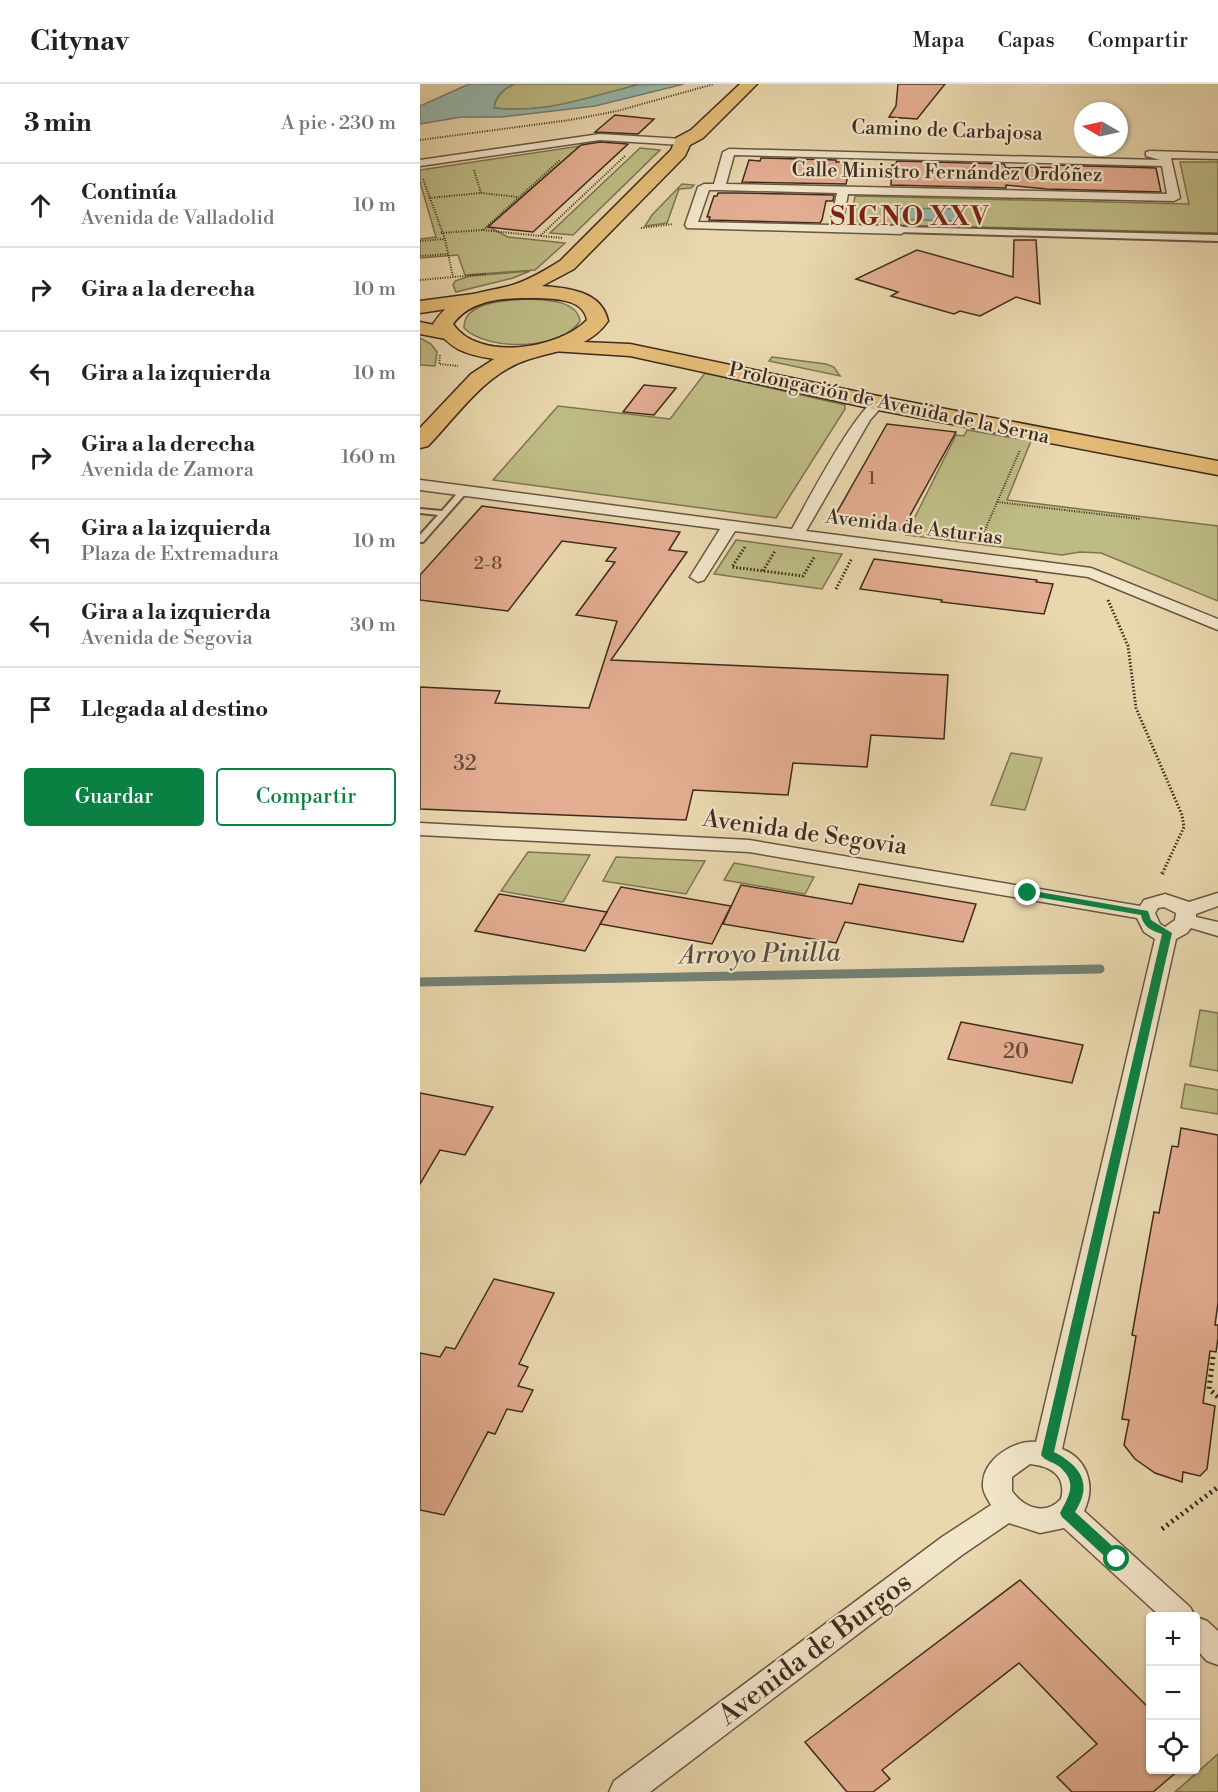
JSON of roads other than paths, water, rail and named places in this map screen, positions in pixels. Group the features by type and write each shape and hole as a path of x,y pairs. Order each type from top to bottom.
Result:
{"main road":[{"path":"702,144 697,134 749,84"},
{"path":"584,302 580,279 584,269 702,144 763,84"},
{"path":"420,307 507,293 541,281 567,265 679,152 702,144"},
{"path":"420,328 494,352 526,352 559,347 579,340 592,331 598,321 596,311 584,302 550,293 507,293"},
{"path":"457,366 459,353 443,324 448,315 474,300"},
{"name":"Prolongación de Avenida de la Serna","path":"598,321 641,341 754,367 890,396 1218,457"},
{"name":"Prolongación de Avenida de la Serna","path":"559,347 630,350 878,403 1218,468"},
{"path":"420,441 479,379 500,364 526,352"}],"street":[{"path":"420,163 600,137 874,151 1165,159 1218,156"},
{"path":"702,144 718,187 704,187 691,223 1218,238"},
{"path":"868,181 874,151"},
{"path":"1026,155 1026,185"},
{"name":"Calle Ministro Fernández Ordóñez","path":"718,187 843,190 868,181 1026,185 1174,198 1165,159"},
{"path":"835,228 843,190"},
{"path":"796,535 864,418 878,403"},
{"name":"Avenida de Asturias","path":"420,485 1091,573 1218,625"},
{"path":"698,577 731,525"},
{"name":"Avenida de Segovia","path":"420,829 749,846 1145,913"},
{"path":"1203,920 1180,902 1165,900 1152,904 1145,913 1147,921 1155,928 1167,933 1186,932 1203,920 1218,899"},
{"path":"1047,1455 1167,933"},
{"path":"1030,1453 1047,1455 1066,1465 1077,1480 1077,1498 1067,1513 1048,1521 1027,1519 1008,1509 999,1496 997,1481 1002,1467 1014,1457 1030,1453"},
{"name":"Avenida de Burgos","path":"625,1792 952,1546 1008,1509"},
{"path":"1067,1513 1175,1612"},
{"path":"1200,1634 1218,1651"}],"lane":[{"path":"420,540 464,490"},
{"path":"420,511 443,513"}],"waterway":[{"name":"Arroyo Pinilla","path":"420,982 1100,969"}],"district":[{"name":"SIGNO XXV","path":"910,217"}]}
